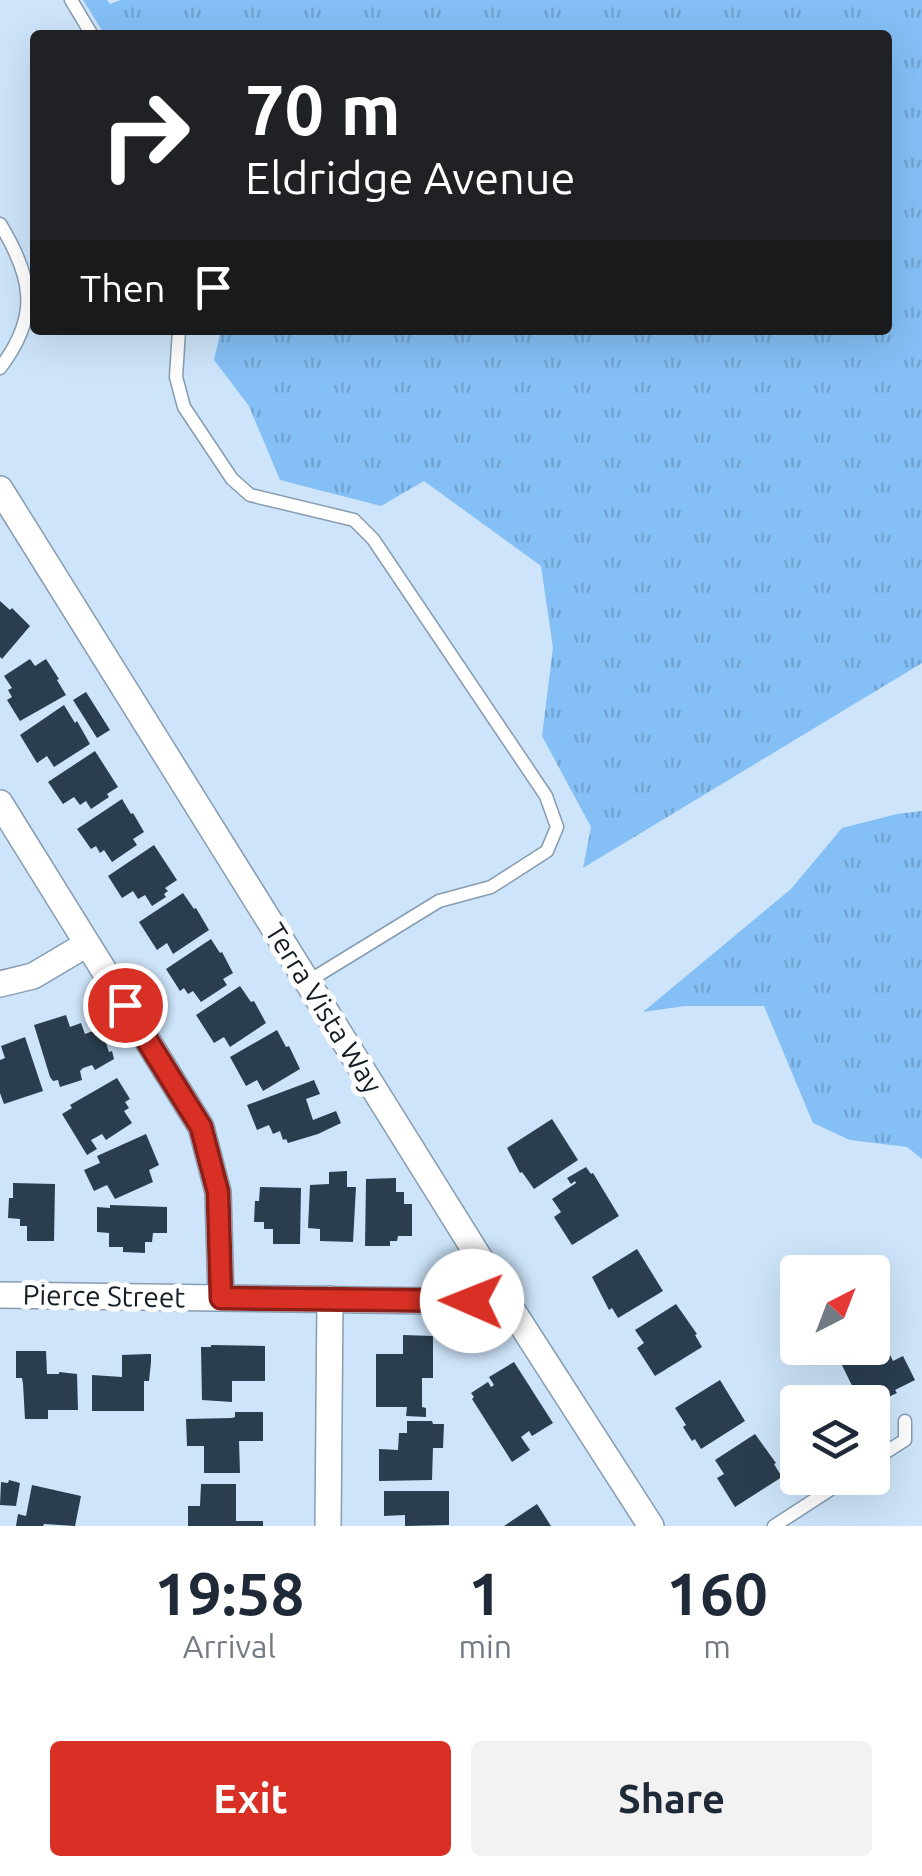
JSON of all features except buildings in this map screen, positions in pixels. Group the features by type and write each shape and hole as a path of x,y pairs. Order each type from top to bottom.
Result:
{"street":[{"name":"Terra Vista Way","path":"0,489 651,1526"},
{"path":"0,803 201,1127 218,1192 221,1298"},
{"path":"0,984 33,976 87,944"},
{"name":"Pierce Street","path":"0,1295 508,1302"},
{"path":"328,1526 330,1299"}],"lane":[{"path":"71,0 89,30"},
{"path":"0,224 18,253 30,284 29,308 21,337 0,368"},
{"path":"179,335 176,377 184,407 232,479 250,494 354,520 373,539 546,796 557,827 547,851 491,887 439,901 307,982"},
{"path":"890,1450 905,1440 904,1421"},
{"path":"774,1526 822,1495"}],"green space":[{"path":"83,0 107,0 110,4 121,0 922,0 922,663 583,868 591,827 542,736 553,648 541,566 424,481 381,506 280,480 249,406 214,360 220,335 892,335 892,30 102,30"},
{"path":"922,811 922,1159 907,1147 850,1140 813,1123 764,1006 685,1006 643,1012 791,889 842,828"}],"route":[{"path":"125,1005 201,1127 218,1192 221,1298 472,1301"}]}
